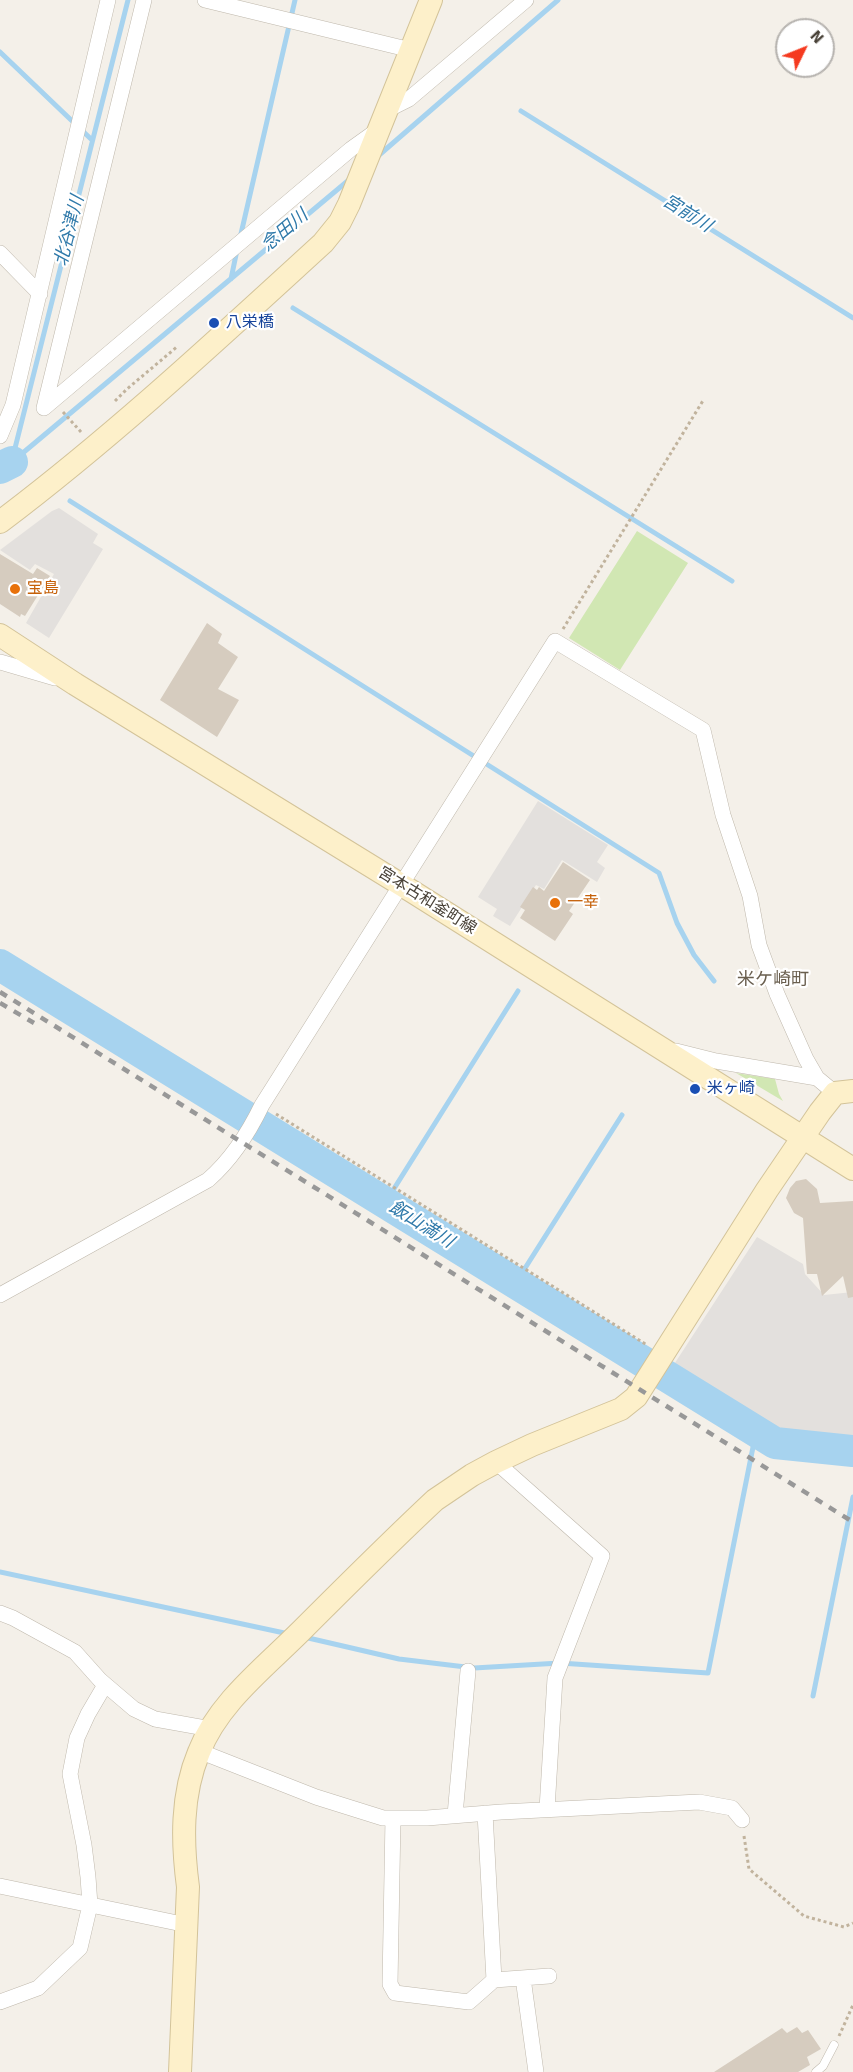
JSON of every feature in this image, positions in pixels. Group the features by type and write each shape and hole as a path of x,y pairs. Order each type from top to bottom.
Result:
{"street":[{"path":"0,436 13,405 108,0"},
{"path":"144,0 44,408 380,126 526,0"},
{"path":"205,0 411,50"},
{"path":"0,522 50,485 161,391 323,243 340,222 360,179 431,0"},
{"path":"0,253 40,294"},
{"name":"宮本古和釜町線","path":"0,635 853,1169"},
{"path":"0,1295 208,1180 222,1168 248,1131 400,884 555,641 703,730 723,815 750,896 759,945 792,1032 817,1078"},
{"path":"0,662 75,684"},
{"path":"180,2072 187,1925 185,1811 188,1786 199,1751 225,1706 435,1500 496,1462 621,1409 636,1397 802,1138 844,1092 817,1078 716,1061 650,1042"},
{"path":"496,1462 602,1556 555,1678 547,1809"},
{"path":"0,1613 75,1652 105,1685 134,1709 155,1719 211,1729"},
{"path":"455,1815 468,1671"},
{"path":"0,2002 38,1988 80,1948 90,1905 84,1845 70,1774 77,1738 105,1685"},
{"path":"199,1751 316,1797 383,1818 699,1802 732,1808 742,1820"},
{"path":"485,1813 494,1980"},
{"path":"393,1818 390,1984 395,1993 469,2002 494,1980 549,1976"},
{"path":"0,1886 187,1925"},
{"path":"523,1978 536,2072"}],"lane":[{"path":"816,2072 823,2066 834,2045"}],"path":[{"path":"555,641 704,399"},
{"path":"62,410 83,436"},
{"path":"260,1109 657,1364"},
{"path":"742,1820 749,1869 804,1916 844,1927 853,1923"},
{"path":"834,2045 853,2005"}],"green space":[{"path":"637,531 688,563 620,670 569,638"},
{"path":"736,1073 775,1079 783,1101"}],"shaded area":[{"path":"59,508 98,534 93,543 103,549 49,638 26,623 54,574 35,564 30,570 0,550"},
{"path":"538,801 608,845 597,862 605,868 597,882 562,860 544,889 536,885 510,926 493,916 497,909 478,897"},
{"path":"757,1237 803,1264 805,1274 824,1295 853,1292 853,1437 783,1438 671,1369"}],"building":[{"path":"0,554 33,574 37,568 50,576 25,616 21,614 20,617 0,604"},
{"path":"207,623 222,634 218,643 238,657 218,689 239,700 217,737 160,700"},
{"path":"563,862 590,880 569,911 573,914 555,941 520,918 525,910 520,907 533,887 537,890 539,887 544,891"},
{"path":"806,1179 817,1189 820,1203 853,1201 853,1297 848,1298 843,1276 822,1296 817,1274 807,1274 803,1218 794,1213 786,1198 796,1181"},
{"path":"797,2027 802,2033 808,2030 821,2049 807,2057 810,2065 798,2072 714,2072 782,2028 787,2033"}],"waterway":[{"name":"北谷津川","path":"12,460 128,0"},
{"path":"240,238 295,0"},
{"name":"念田川","path":"378,156 558,0"},
{"path":"0,52 92,140"},
{"name":"宮前川","path":"521,111 853,318"},
{"name":"念田川","path":"12,462 350,179"},
{"path":"231,279 237,250"},
{"path":"293,308 732,581"},
{"path":"0,455 9,464"},
{"path":"0,468 12,462"},
{"path":"70,501 659,873 677,923 694,955 714,981"},
{"name":"飯山満川","path":"0,965 775,1443 853,1451"},
{"path":"385,1203 518,991"},
{"path":"515,1284 622,1115"},
{"path":"304,1637 399,1659 474,1668 560,1663 708,1673 756,1432"},
{"path":"813,1696 853,1497"},
{"path":"0,1572 289,1634"}],"railway":[{"path":"0,992 853,1522"},
{"path":"0,1003 34,1023"}],"place":[{"name":"八栄橋","path":"214,323"},
{"name":"宝島","path":"15,589"},
{"name":"一幸","path":"555,903"},
{"name":"米ヶ崎","path":"695,1089"}],"district":[{"name":"米ケ崎町","path":"773,980"}]}
